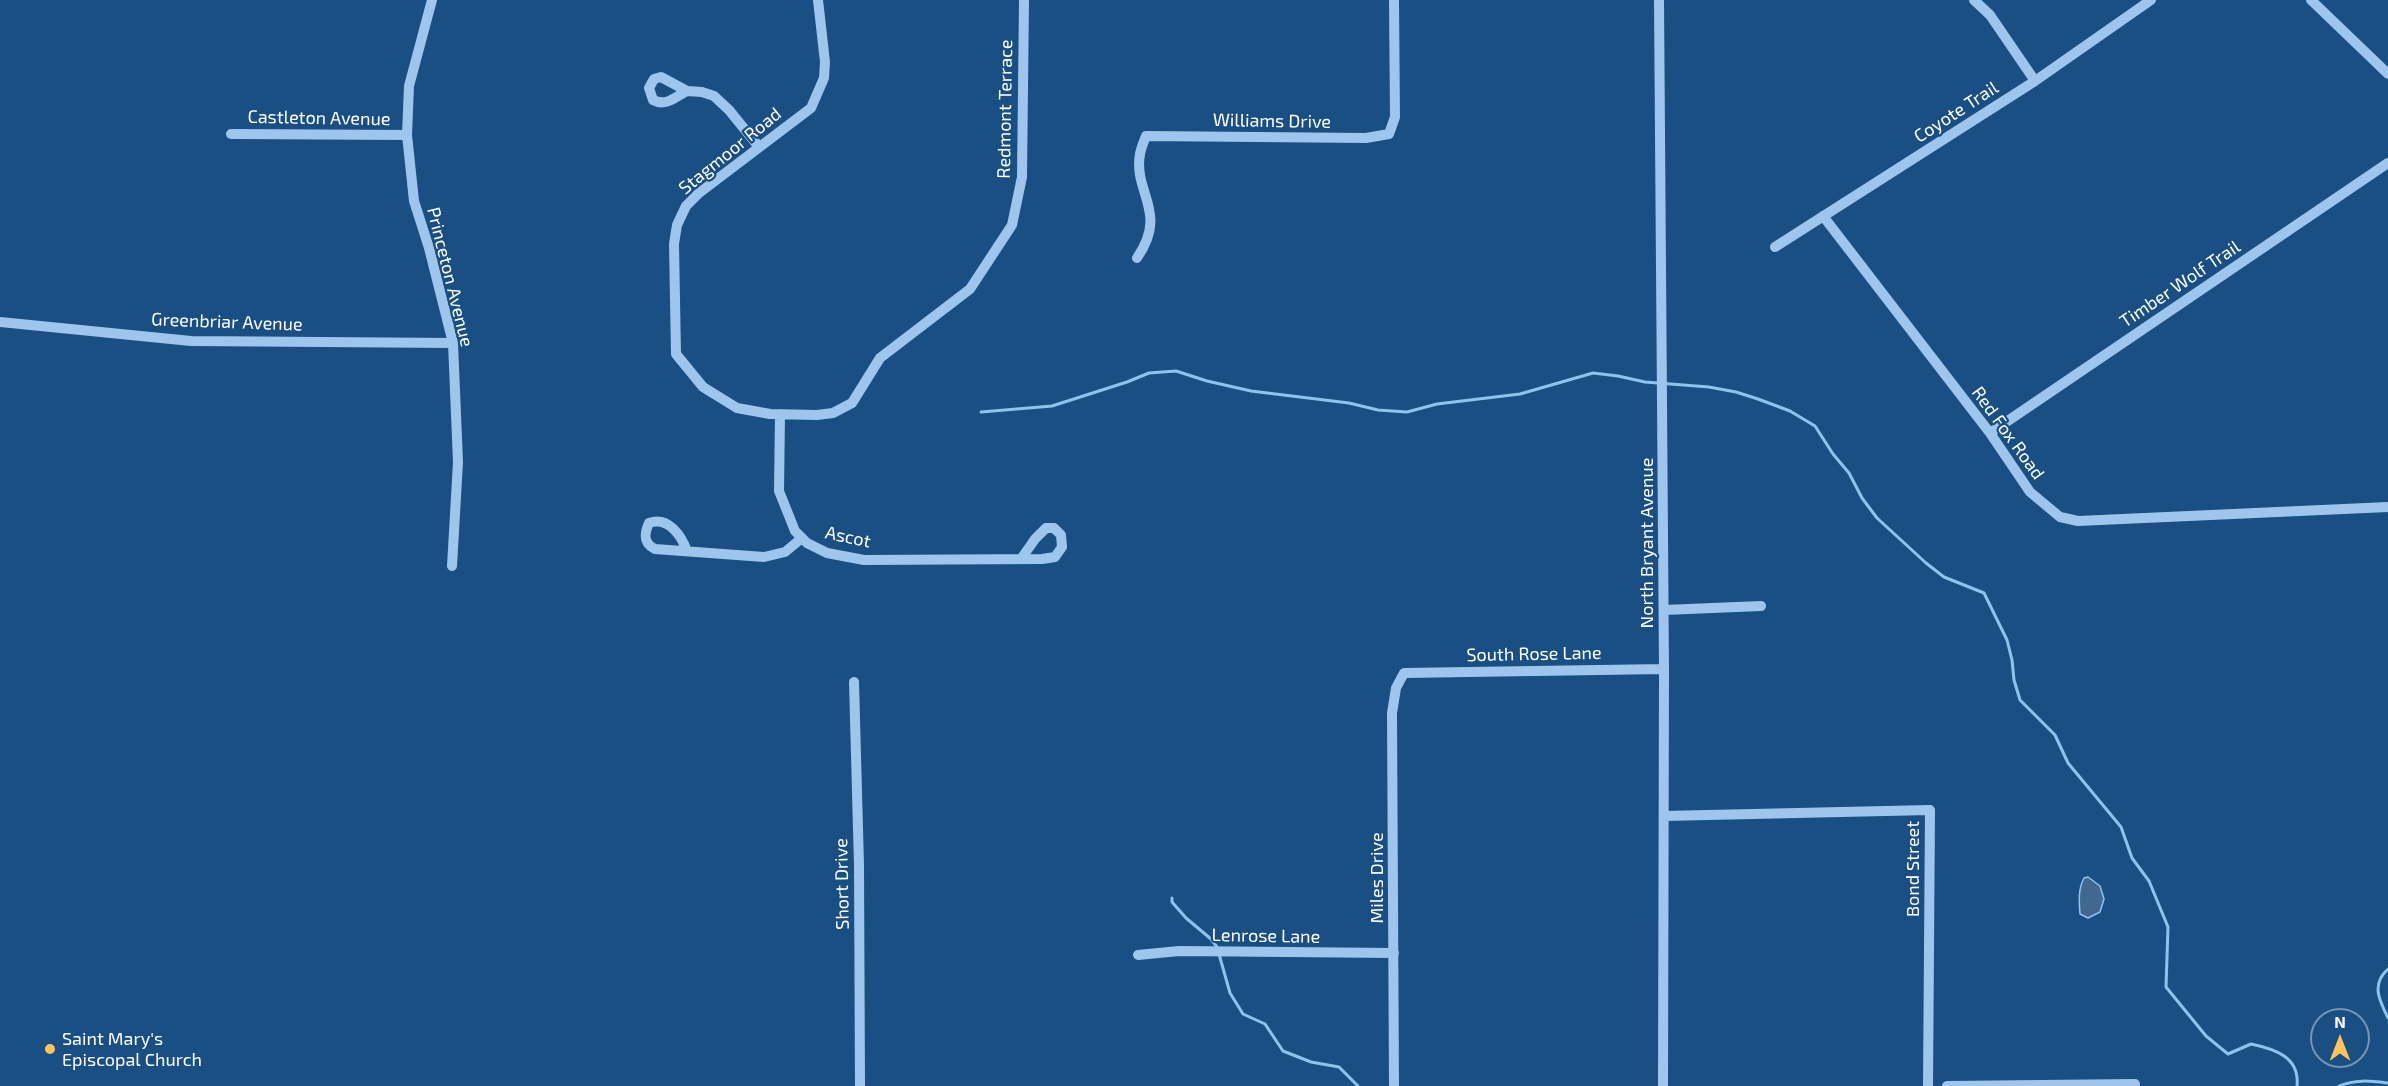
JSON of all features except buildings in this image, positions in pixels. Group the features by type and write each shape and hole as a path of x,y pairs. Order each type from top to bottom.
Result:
{"street":[{"name":"Princeton Avenue","path":"432,0 409,86 407,135 414,201 429,248 453,343 458,462 452,566"},
{"name":"Stagmoor Road","path":"780,414 737,408 703,387 676,354 674,244 677,225 686,207 699,193 811,108 824,78 825,53 818,0"},
{"name":"Redmont Terrace","path":"780,414 833,413 852,403 880,357 970,289 1012,225 1022,177 1024,0"},
{"name":"Williams Drive","path":"1137,258 1144,248 1151,225 1150,206 1142,178 1140,155 1146,136 1366,138 1389,134 1395,117 1395,0"},
{"name":"North Bryant Avenue","path":"1659,0 1664,610 1663,1086"},
{"path":"1974,0 1990,15 2035,81"},
{"name":"Coyote Trail","path":"1775,247 2035,81 2151,0"},
{"path":"2311,0 2388,74"},
{"path":"687,91 714,96 729,110 759,147"},
{"name":"Castleton Avenue","path":"231,134 407,135"},
{"name":"Timber Wolf Trail","path":"1990,433 2388,164"},
{"name":"Red Fox Road","path":"1823,216 1990,433 2030,492 2060,517 2078,521 2388,507"},
{"name":"Greenbriar Avenue","path":"0,322 191,341 453,343"},
{"name":"Ascot","path":"780,414 779,491 795,531 807,543 827,553 864,560 1021,559"},
{"path":"687,551 764,557 785,552 802,538"},
{"path":"1664,610 1761,606"},
{"name":"South Rose Lane","path":"1404,673 1664,669"},
{"name":"Miles Drive","path":"1394,1086 1392,713 1396,688 1404,673"},
{"name":"Short Drive","path":"855,682 860,1086"},
{"name":"Bond Street","path":"1664,816 1930,810 1928,1086"},
{"name":"Lenrose Lane","path":"1138,955 1179,951 1394,953"},
{"path":"1947,1086 2135,1084"}],"water":[{"path":"2088,877 2100,886 2104,899 2100,912 2088,918 2080,914 2079,900 2082,882"}],"waterway":[{"path":"981,412 1052,406 1149,373 1176,371 1251,391 1349,403 1378,410 1407,412 1437,404 1520,394 1593,373 1645,382 1709,387 1736,392 1790,411 1815,426 1833,454 1849,473 1862,498 1877,518 1944,577 1984,593 2007,640 2020,700 2055,735 2068,763 2121,827 2132,858 2149,881 2168,927 2166,987 2206,1036 2228,1054 2251,1044 2284,1056 2294,1068 2297,1086"},
{"path":"1172,898 1172,902 1186,918 1217,947 1230,993 1243,1014 1265,1024 1283,1051 1311,1062 1339,1067 1358,1086"},
{"path":"2388,969 2378,986 2380,999 2388,1018"},
{"path":"2339,1086 2357,1081 2388,1083"}],"place":[{"name":"Saint Mary's Episcopal Church","path":"50,1049"}]}
